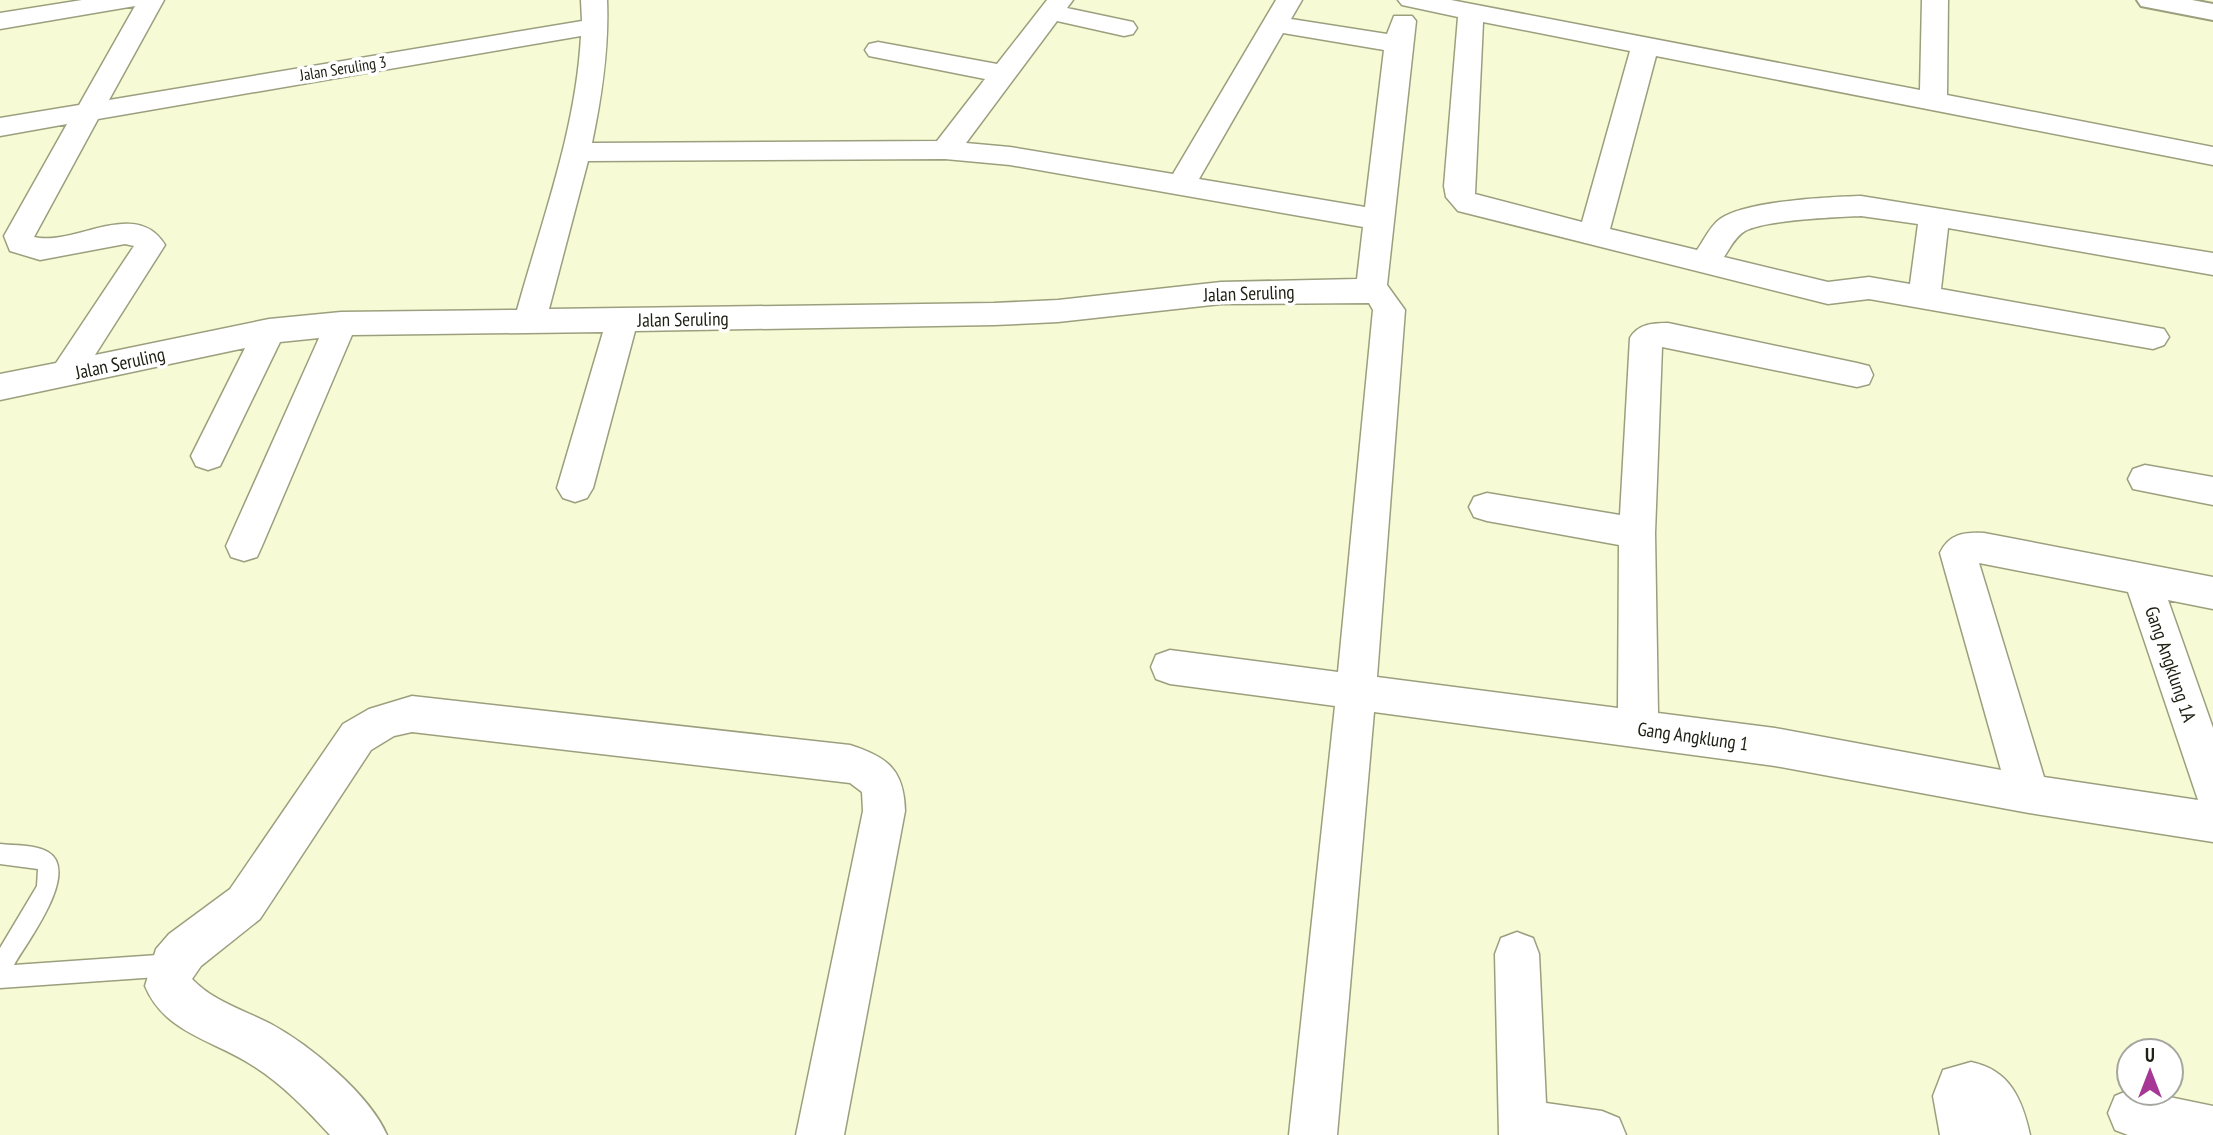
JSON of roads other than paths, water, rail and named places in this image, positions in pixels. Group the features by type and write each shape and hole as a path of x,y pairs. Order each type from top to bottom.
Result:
{"street":[{"path":"0,22 129,0"},
{"path":"66,374 150,245 147,239 138,235 125,234 40,249 21,244 19,236 150,0"},
{"path":"1180,187 1289,0"},
{"path":"1313,1135 1356,693 1389,310 1380,295 1371,290 1398,44 1410,0 2213,156"},
{"path":"1933,102 1935,0"},
{"path":"2150,0 2185,3 2213,12"},
{"path":"945,150 1056,6 1124,28"},
{"path":"1471,12 1461,197 1478,209 1594,234 1828,293 1869,288 2153,337"},
{"path":"529,323 576,152 589,92 595,13"},
{"name":"Jalan Seruling 3","path":"0,127 595,13"},
{"path":"1275,24 1398,44"},
{"path":"1594,234 1645,46"},
{"path":"878,50 1003,74"},
{"path":"576,152 945,150 1010,156 1380,220"},
{"path":"1705,262 1727,229 1741,220 1827,207 1861,206 2213,264"},
{"path":"1924,299 1934,216"},
{"name":"Jalan Seruling","path":"0,387 268,331 341,324 994,314 1058,311 1221,293 1371,290"},
{"path":"575,488 622,320"},
{"path":"244,546 341,324"},
{"path":"208,456 268,331"},
{"path":"1638,729 1637,533 1646,338 1668,335 1857,375"},
{"path":"2145,479 2213,491"},
{"path":"1487,507 1637,533"},
{"path":"2029,794 1958,553 1966,547 1984,548 2213,593"},
{"name":"Gang Angklung 1A","path":"2143,580 2213,787"},
{"name":"Gang Angklung 1","path":"1170,667 1775,747 2029,794 2213,822"},
{"path":"363,1135 324,1093 260,1043 182,1005 168,986 172,965 185,950 245,904 357,737 374,724 393,716 412,714 850,764 870,770 880,778 884,792 884,811 821,1135"},
{"path":"1517,954 1522,1129 1602,1135"},
{"path":"1964,1135 1957,1097 1960,1087 1967,1085 1992,1094 2000,1107 2006,1135"},
{"path":"2132,1113 2213,1130"}],"lane":[{"path":"0,854 40,858 49,865 51,876 47,889 0,968"},
{"path":"0,977 172,965"}]}
